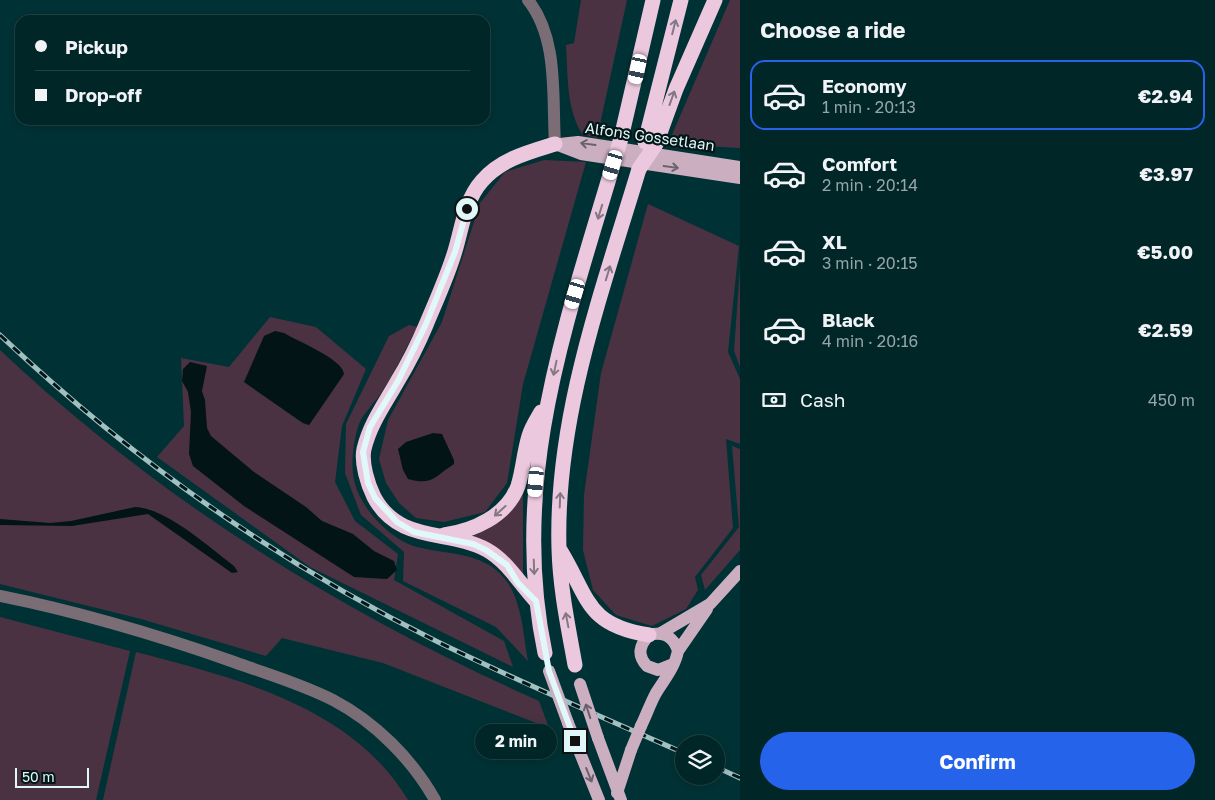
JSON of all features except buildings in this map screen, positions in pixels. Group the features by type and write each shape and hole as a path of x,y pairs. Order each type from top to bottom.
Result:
{"highway":[{"path":"545,653 536,601 534,499 539,447 559,350 621,138 653,0"},
{"path":"650,143 681,0"},
{"path":"576,665 563,600 559,548 560,487 572,406 594,320 639,169 715,0"},
{"path":"536,601 518,583 507,565 486,550 473,544 414,532 397,522 375,498 368,483 363,452 370,427 398,381 426,324 455,252 470,202 482,181 499,165 519,155 555,144"},
{"path":"436,536 458,533 480,525 507,504 517,487 529,435 548,397"},
{"path":"559,548 577,578 584,598 594,612 608,623 622,630 655,634"}],"main road":[{"name":"Alfons Gossetlaan","path":"555,144 578,142 740,167"},
{"name":"Alfons Gossetlaan","path":"555,144 581,154 740,178"},
{"path":"618,797 631,750 656,693 673,664 678,651 710,604 740,572"},
{"path":"673,664 658,670 647,666 643,662 640,649 655,634 679,625 710,604"},
{"path":"655,634 668,636 678,651"},
{"path":"545,653 549,671 568,723 599,800"},
{"path":"576,665 580,684 618,797"}],"street":[{"path":"528,0 540,19 548,45 555,144"},
{"path":"0,596 52,607 167,639 304,687 334,701 357,716 399,751 436,800"}],"shaded area":[{"path":"581,0 627,0 597,138 582,134 570,102 566,45 574,43"},
{"path":"730,0 740,0 740,148 668,144"},
{"path":"544,160 586,162 523,384 507,483 485,512 444,522 416,518 399,503 386,483 379,459 388,420 442,322 480,203 505,172"},
{"path":"648,204 739,246 728,352 740,379 740,444 726,439 733,528 695,577 698,590 686,609 652,626 616,615 593,590 583,550 584,495 601,373"},
{"path":"740,268 740,367 734,351"},
{"path":"270,317 316,327 366,369 342,426 335,482 355,521 398,554 394,580 504,641 513,667 310,567 157,457 184,426 181,358 229,367","holes":["344,374 309,425 303,423 244,382"]},
{"path":"409,325 417,327 397,367 359,424 353,454 353,477 355,484 371,514 397,538 428,550 475,558 495,569 504,578 515,596 518,606 528,661 496,627 403,581 404,552 361,515 345,473 346,424 389,336"},
{"path":"275,331 284,333 318,351 342,368 344,374 309,425 303,423 244,382 264,336"},
{"path":"0,350 60,404 123,455 188,503 323,591 465,667 539,701 549,728 383,663 282,638 266,656 141,619 0,584"},
{"path":"190,362 207,366 202,391 205,400 207,428 211,436 254,472 306,507 322,521 353,534 374,551 394,561 397,570 387,579 354,577 244,506 193,466 189,454 191,412 188,392 182,381 183,369"},
{"path":"433,433 442,434 454,464 433,479 416,481 408,479 403,470 398,449 406,442"},
{"path":"732,446 740,449 740,550 705,590 701,575 739,527"},
{"path":"523,494 523,580 466,539 499,521 512,509"},
{"path":"135,507 147,509 173,521 234,566 238,572 232,573 148,514 72,526 0,525 0,519 50,523 71,521"},
{"path":"0,617 130,651 96,800 0,800"},
{"path":"136,652 251,685 288,700 323,719 356,741 384,768 408,800 103,800"}],"railway":[{"path":"0,335 49,380 153,465 262,542 319,577 377,610 467,656 675,749"},
{"path":"725,771 740,778"}],"route":[{"path":"467,209 455,252 426,324 398,381 370,427 363,452 368,483 375,498 397,522 414,532 473,544 486,550 507,565 518,583 536,601 549,671 575,741"}]}
